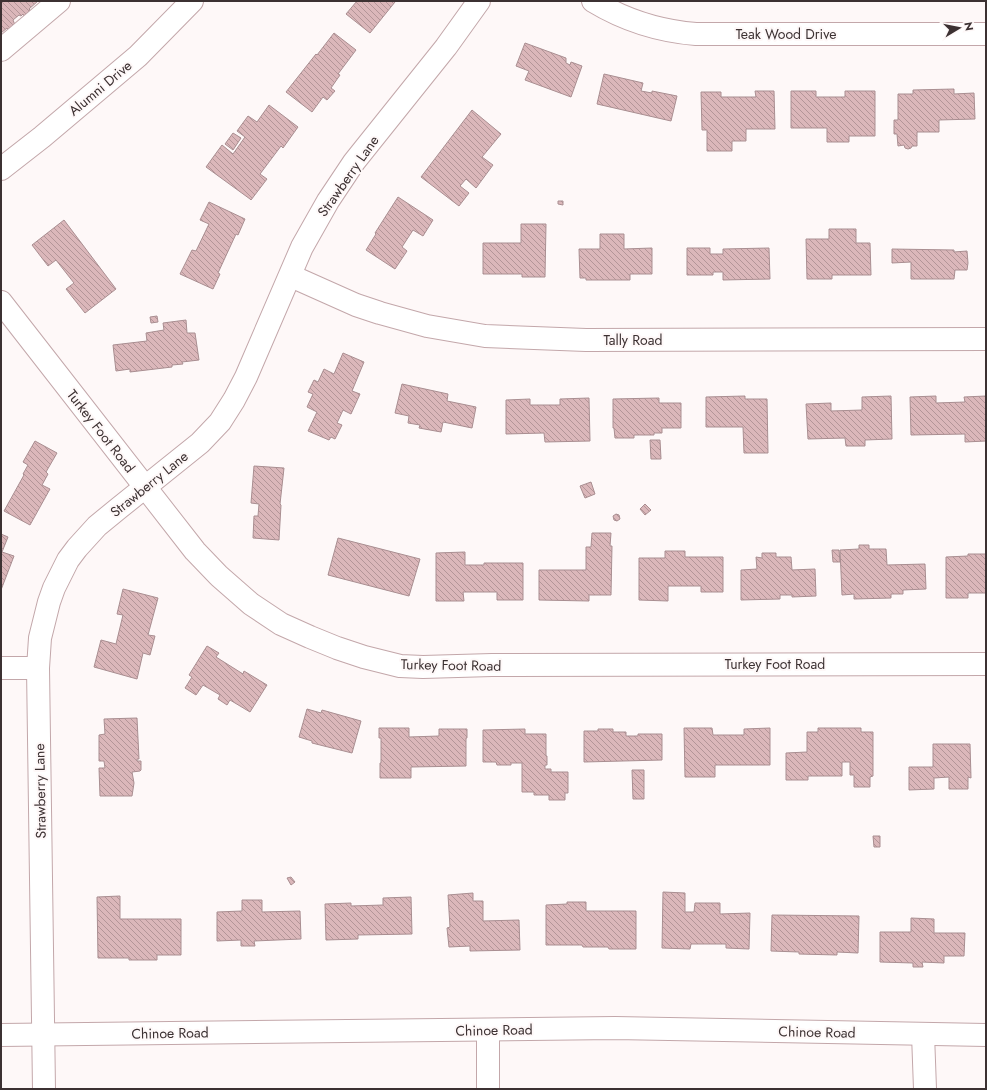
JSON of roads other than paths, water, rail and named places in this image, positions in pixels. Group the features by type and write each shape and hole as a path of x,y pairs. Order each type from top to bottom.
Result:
{"street":[{"path":"1,50 59,1"},
{"name":"Alumni Drive","path":"1,169 42,137 138,56 192,1"},
{"name":"Strawberry Lane","path":"44,1089 38,668 40,638 54,588 68,560 97,526 200,443 220,422 246,377 302,248 328,201 354,162 446,47 479,1"},
{"name":"Teak Wood Drive","path":"593,1 608,10 633,21 656,29 677,33 986,34"},
{"name":"Tally Road","path":"290,276 380,314 427,326 485,336 586,340 986,339"},
{"name":"Turkey Foot Road","path":"1,302 195,551 219,576 251,604 281,624 337,648 400,666 423,667 507,665 986,664"},
{"path":"1,668 38,668"},
{"name":"Chinoe Road","path":"1,1035 615,1028 986,1035"},
{"path":"488,1030 488,1089"},
{"path":"924,1034 925,1089"}]}
